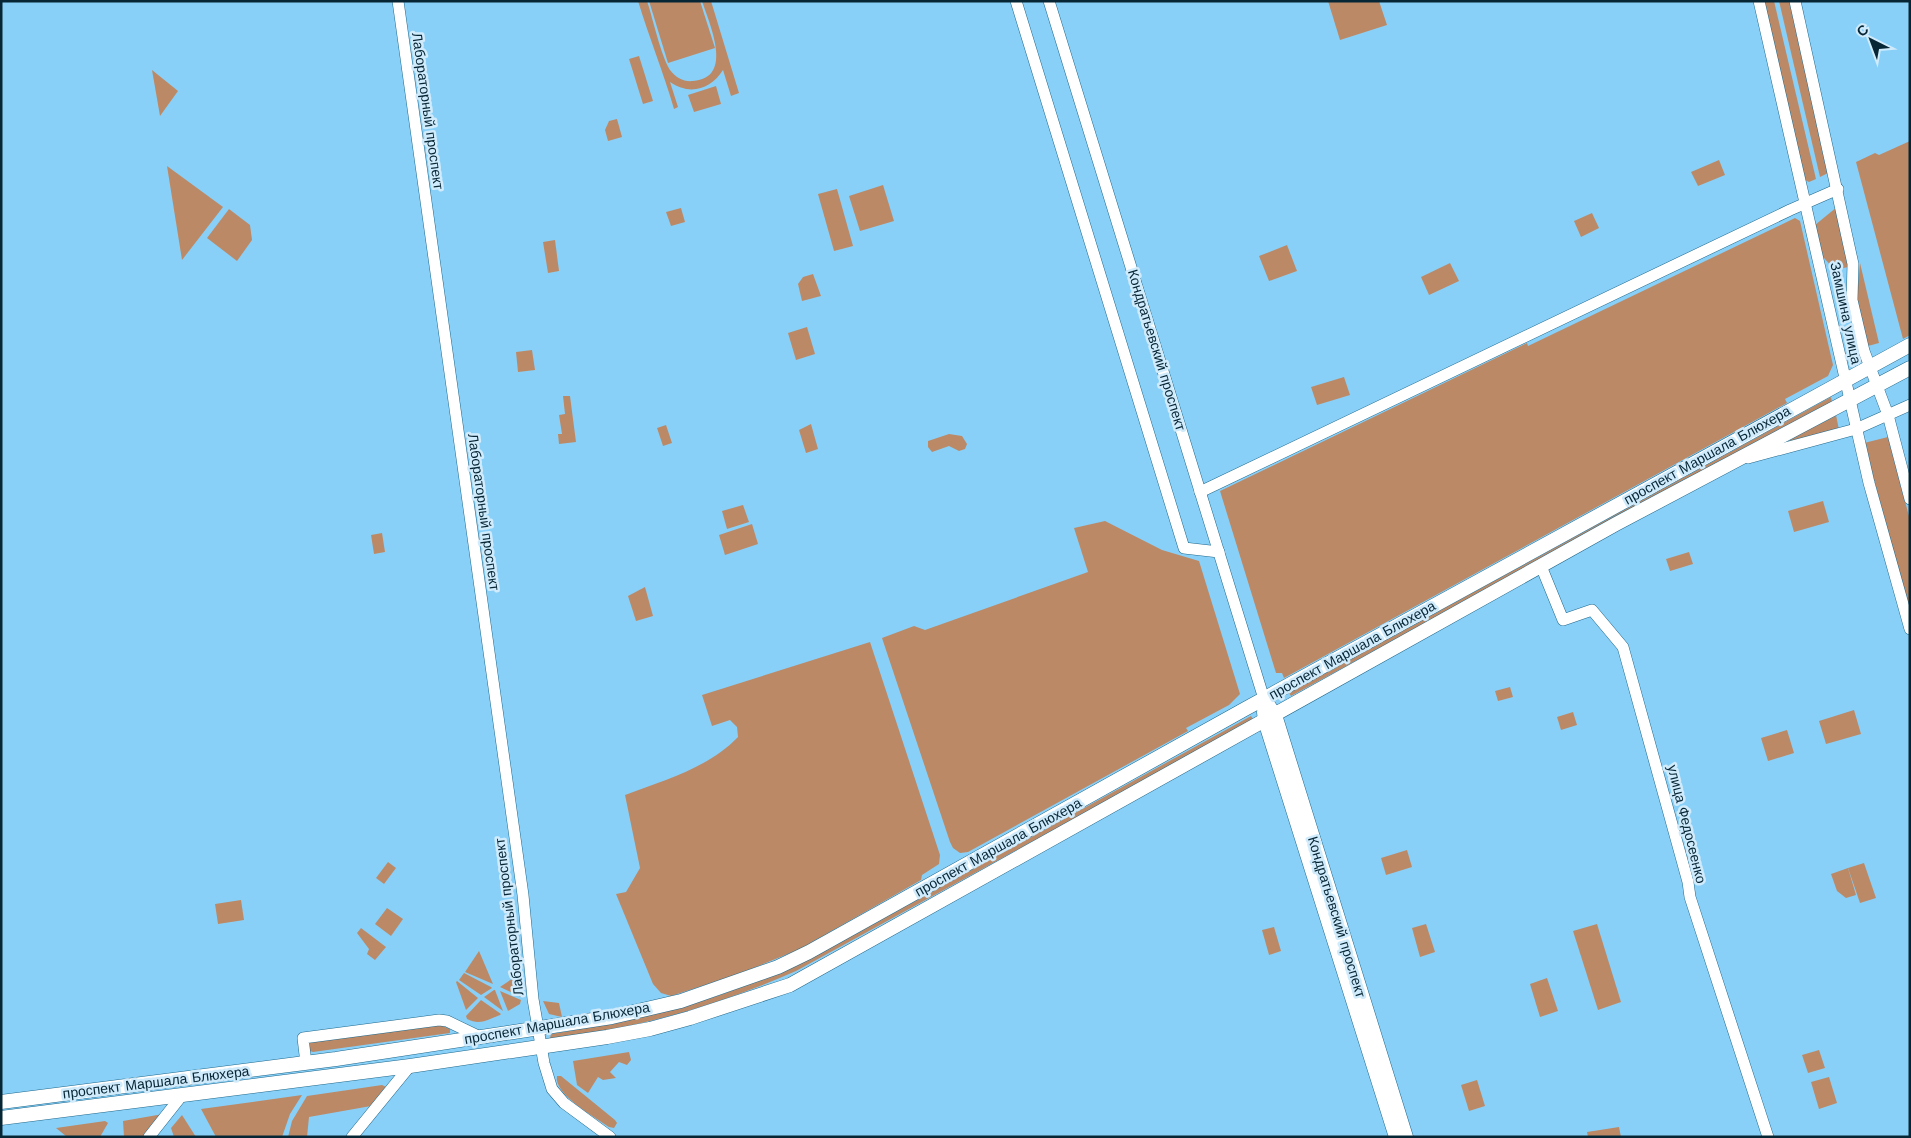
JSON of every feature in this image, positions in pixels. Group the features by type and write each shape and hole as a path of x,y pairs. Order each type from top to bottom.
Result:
{"main road":[{"name":"проспект Маршала Блюхера","path":"1,1102 308,1062 612,1017 681,1001 778,967 809,952 1264,699 1910,345"},
{"name":"проспект Маршала Блюхера","path":"1,1118 410,1066 650,1029 790,985 1541,566 1910,368"},
{"name":"Кондратьевский проспект","path":"1264,699 1406,1137"},
{"name":"Кондратьевский проспект","path":"1270,718 1396,1137"},
{"path":"308,1062 315,1067 313,1078"},
{"path":"54,1094 51,1100 56,1111"}],"street":[{"name":"Лабораторный проспект","path":"398,1 523,895 541,1047 552,1089 564,1103 610,1137"},
{"path":"1016,1 1184,548 1219,552"},
{"name":"Кондратьевский проспект","path":"1049,1 1264,699"},
{"name":"Замшина улица","path":"1759,1 1843,363 1844,381 1869,483 1910,628"},
{"name":"Замшина улица","path":"1795,1 1838,189 1854,270 1852,300 1870,367 1888,415 1910,499"},
{"path":"1200,492 1806,202 1838,189"},
{"path":"1735,461 1856,429 1910,405"},
{"name":"улица Федосеенко","path":"1541,566 1563,620 1592,610 1623,647 1688,882 1690,897 1768,1137"},
{"path":"308,1062 303,1038 439,1020 447,1021 480,1037"},
{"path":"352,1137 410,1066"},
{"path":"149,1137 183,1094"}],"shaded area":[{"path":"638,1 647,1 660,47 670,70 680,79 693,81 706,78 713,70 716,60 713,35 702,1 711,1 739,93 731,96 723,70 712,82 699,88 685,89 670,82 678,107 674,109"},
{"path":"649,1 700,1 715,48 668,63"},
{"path":"1328,1 1379,1 1387,25 1340,40"},
{"path":"1763,1 1774,1 1816,179 1809,182 1805,180"},
{"path":"1779,1 1790,1 1828,173 1820,177"},
{"path":"639,56 653,101 643,104 629,59"},
{"path":"152,70 178,91 160,116"},
{"path":"716,86 721,104 694,112 688,95"},
{"path":"617,119 622,137 608,141 605,130 609,121"},
{"path":"1910,141 1910,335 1903,339 1856,162 1875,153 1879,155"},
{"path":"1719,160 1725,175 1698,186 1691,172"},
{"path":"167,166 223,207 182,260"},
{"path":"883,185 894,221 860,231 849,196"},
{"path":"837,189 853,246 834,251 818,194"},
{"path":"1837,207 1848,267 1835,270 1823,257 1815,225"},
{"path":"681,208 685,222 671,226 666,212"},
{"path":"229,209 250,225 252,240 237,261 207,238"},
{"path":"1592,213 1599,228 1581,237 1574,221"},
{"path":"1795,218 1800,221 1833,365 1828,376 1785,399 1787,403 1284,678 1282,673 1276,673 1220,491 1527,343 1528,346"},
{"path":"555,240 559,271 548,273 543,242"},
{"path":"1287,245 1297,271 1269,281 1259,256"},
{"path":"1450,263 1459,281 1429,295 1421,277"},
{"path":"1860,263 1879,343 1868,346 1857,298"},
{"path":"813,274 821,296 802,301 798,284 803,277"},
{"path":"807,327 815,354 796,360 788,333"},
{"path":"532,350 535,370 518,372 516,352"},
{"path":"1344,377 1350,395 1317,405 1311,387"},
{"path":"563,396 570,396 576,442 559,444 558,434 562,434 559,415 565,414"},
{"path":"1831,397 1832,402 1291,696 1289,693"},
{"path":"1836,415 1839,430 1790,441 1790,439"},
{"path":"811,424 818,449 806,453 799,430"},
{"path":"666,425 672,443 663,446 657,428"},
{"path":"949,434 962,436 967,444 965,449 959,451 949,446 932,452 928,447 928,441"},
{"path":"1888,437 1910,520 1910,611 1864,443"},
{"path":"1823,501 1829,522 1794,532 1788,511"},
{"path":"743,505 749,522 727,529 722,511"},
{"path":"1105,521 1162,550 1199,561 1240,694 1229,705 1186,728 1188,731 968,852 960,853 953,848 950,842 882,638 914,626 925,630 1088,572 1074,528"},
{"path":"752,524 758,544 725,555 719,535"},
{"path":"382,533 385,552 374,554 371,535"},
{"path":"1689,552 1693,564 1670,571 1666,559"},
{"path":"645,587 653,616 636,621 628,596"},
{"path":"870,642 940,855 939,864 922,875 921,880 800,949 739,974 671,996 661,993 653,984 616,894 626,892 640,868 625,795 700,765 726,748 738,737 737,727 730,720 712,726 702,695"},
{"path":"1510,687 1513,697 1498,701 1495,691"},
{"path":"1854,710 1861,734 1826,744 1819,721"},
{"path":"1573,712 1577,725 1561,730 1557,717"},
{"path":"1251,716 1253,719 1245,725 796,971 721,1000 670,1016 570,1037 550,1038 551,1034 629,1020 694,1004 819,954"},
{"path":"1787,730 1794,753 1768,761 1761,738"},
{"path":"1407,850 1412,867 1386,875 1381,858"},
{"path":"388,862 396,868 384,884 376,878"},
{"path":"1864,863 1876,898 1860,903 1848,868"},
{"path":"1848,868 1856,895 1846,898 1837,891 1831,874"},
{"path":"241,900 244,920 218,924 215,904"},
{"path":"387,908 403,919 391,936 375,924"},
{"path":"1426,924 1435,952 1420,957 1412,928"},
{"path":"1597,924 1621,1002 1598,1010 1573,931"},
{"path":"1274,927 1281,951 1269,955 1262,930"},
{"path":"361,928 386,947 375,960 367,954 369,949 357,933"},
{"path":"479,951 493,984 465,972"},
{"path":"464,973 492,988 481,995 459,980"},
{"path":"519,974 521,997 500,987"},
{"path":"1547,978 1558,1011 1540,1017 1530,984"},
{"path":"456,982 478,998 466,1010"},
{"path":"495,990 503,1011 484,997"},
{"path":"500,991 521,1000 520,1004 508,1011"},
{"path":"481,1000 501,1014 480,1022 467,1019 466,1016"},
{"path":"543,1001 559,1003 562,1017 549,1014"},
{"path":"440,1025 450,1029 450,1033 313,1052 310,1051 308,1044 311,1042"},
{"path":"1819,1050 1825,1068 1808,1073 1802,1055"},
{"path":"629,1052 631,1060 627,1065 619,1062 610,1072 616,1078 603,1080 598,1077 588,1093 577,1085 573,1061"},
{"path":"557,1076 561,1076 615,1120 617,1123 614,1128 595,1118 568,1098 558,1083"},
{"path":"1829,1077 1837,1103 1819,1109 1811,1082"},
{"path":"1477,1080 1485,1106 1469,1111 1461,1085"},
{"path":"382,1085 386,1087 371,1106 309,1117 307,1137 288,1137 292,1121 307,1096"},
{"path":"302,1095 290,1114 282,1137 216,1137 201,1109"},
{"path":"163,1114 145,1137 124,1137 123,1121"},
{"path":"182,1115 196,1137 174,1137 171,1128"},
{"path":"105,1121 108,1123 100,1137 67,1137 56,1128"},
{"path":"1619,1127 1621,1137 1588,1137 1587,1132"}]}
